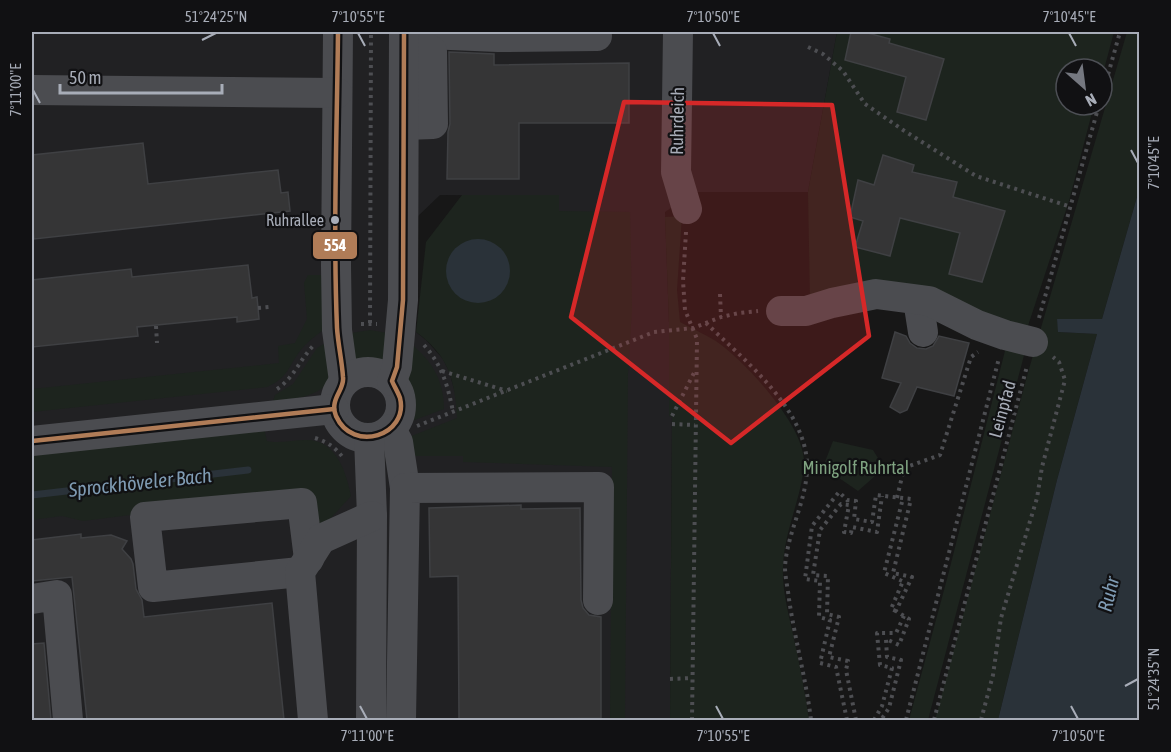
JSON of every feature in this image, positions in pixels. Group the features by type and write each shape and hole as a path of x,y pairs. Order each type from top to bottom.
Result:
{"street":[{"path":"338,32 338,330 344,381"},
{"path":"392,381 397,367 401,330 404,32 498,37 597,36"},
{"name":"Ruhrdeich","path":"678,32 676,172 687,209"},
{"path":"32,90 337,93"},
{"path":"781,312 806,311 876,294 929,301 977,325 1033,343"},
{"path":"918,300 923,332"},
{"path":"371,720 372,516 385,434 399,419 402,406 399,391 392,381 372,371 352,375 344,381 336,392 334,409 338,421 346,431 354,435 385,434 398,442 405,488 401,720"},
{"path":"32,441 334,409"},
{"path":"405,488 599,487 598,600"},
{"path":"313,720 304,566 302,503 146,517 153,587 304,566 321,539 372,516"},
{"path":"32,599 57,595 68,720"}],"path":[{"path":"370,323 371,32"},
{"path":"1113,57 1120,32"},
{"path":"808,46 823,54 843,71 865,104 976,176 1071,207"},
{"name":"Leinpfad","path":"934,720 1033,343 1096,117"},
{"path":"687,209 683,281 685,310 697,339 692,720"},
{"path":"720,294 721,317"},
{"path":"258,308 269,307"},
{"path":"385,434 507,392 654,332 693,328 739,313 781,312"},
{"path":"276,390 286,383 304,355 319,340 338,330 370,323 401,330"},
{"path":"706,323 777,396 794,418 804,445 807,468 804,492 791,533 785,569 811,720"},
{"path":"156,326 157,343"},
{"path":"897,498 904,468 940,455 971,357 989,344 999,333"},
{"path":"906,720 999,333"},
{"path":"981,720 993,675 1001,618 1037,498 1042,467 1065,380 1059,362 1042,346 1033,343"},
{"path":"672,416 696,368"},
{"path":"453,412 442,371 507,392"},
{"path":"672,424 695,425"},
{"path":"820,581 805,579 812,525 839,492 850,503"},
{"path":"871,531 876,495 911,499 893,573 912,577 896,611"},
{"path":"850,503 844,532 851,533 852,527 877,532 882,496"},
{"path":"902,582 884,573 903,498"},
{"path":"827,614 828,576 813,575 820,530 841,504 856,501 854,519 872,522"},
{"path":"812,525 820,530"},
{"path":"895,528 903,530"},
{"path":"819,616 820,575"},
{"path":"886,639 899,645 909,619 891,609 904,576"},
{"path":"819,616 827,614 839,617 829,657"},
{"path":"819,616 830,620 820,663 836,667 847,720"},
{"path":"892,668 880,665 877,633 896,633 904,616"},
{"path":"881,720 889,708 901,660 887,657 886,633"},
{"path":"822,655 848,661 846,670 855,720"},
{"path":"873,720 882,706 894,659"},
{"path":"837,671 846,670"},
{"path":"670,679 692,678"},
{"path":"887,686 894,688"},
{"path":"882,706 889,708"}],"highlighted area":[{"path":"624,102 832,105 869,336 731,443 571,317"}],"shaded area":[{"path":"32,32 837,32 808,192 695,192 665,212 669,322 669,416 672,416 670,720 32,720","holes":["440,195 559,196 559,211 456,396 443,359 416,332 417,217"]}],"green space":[{"path":"837,32 1114,32 1107,57 1054,57 1054,117 1091,117 1069,201 1026,332 985,320 810,300 808,192"},
{"path":"1127,32 1139,32 1139,190 1102,319 1057,319 1059,332 1097,334 1057,480 998,720 935,720 1029,369 1102,117 1114,117 1114,77"},
{"path":"462,195 559,195 559,211 630,212 632,308 628,373 625,720 610,720 612,467 463,462 463,456 414,456 409,437 457,418 452,380 448,369 436,350 416,332 426,242"},
{"path":"682,216 677,290 680,322 715,341 732,354 760,382 786,416 796,433 802,450 804,465 800,491 786,541 783,576 786,603 809,720 670,720 672,417 669,416 669,322 665,217"},
{"path":"308,275 324,275 322,331 302,348 284,376 274,384 267,387 32,412 32,389 279,363 278,346 295,343 307,319 304,283"},
{"path":"370,330 393,334 389,365 370,360 349,364 345,334"},
{"path":"332,339 331,371 324,386 304,397 273,401 275,395 293,384 317,348"},
{"path":"1008,339 1027,344 928,720 909,720 947,579"},
{"path":"406,340 422,354 434,370 441,388 444,409 412,421 414,406 409,380"},
{"path":"264,428 267,441 316,441 325,445 338,458 351,496 331,518 315,528 312,492 83,521 62,516 32,520 32,452"},
{"name":"Minigolf Ruhrtal","path":"833,441 873,450 884,468 858,491 823,467"}],"water":[{"name":"Ruhr","path":"1139,190 1139,720 998,720 1057,480 1097,334 1058,332 1057,319 1102,319"},
{"path":"472,239 484,239 501,248 508,259 510,271 508,283 501,294 484,303 472,303 460,298 451,289 446,277 446,265 451,253 460,244"}],"building":[{"path":"851,32 864,32 890,39 889,43 944,59 926,120 897,112 906,77 845,60"},
{"path":"449,52 494,54 494,65 629,63 629,123 519,123 519,179 447,179 450,124"},
{"path":"143,143 148,184 278,170 281,193 288,192 290,211 34,239 32,155"},
{"path":"883,155 914,165 912,172 957,182 953,197 1005,211 982,282 949,274 960,233 900,218 890,256 855,247 863,221 850,217 858,180 874,185"},
{"path":"248,265 252,298 257,297 259,319 237,322 237,317 137,327 138,336 32,347 32,280 131,269 132,277"},
{"path":"895,332 906,336 917,348 926,349 933,346 939,336 969,343 954,396 917,387 907,410 900,413 890,407 901,383 882,378"},
{"path":"521,505 521,509 580,508 581,600 583,608 589,615 601,617 601,718 459,720 458,576 430,577 429,508"},
{"path":"81,534 81,538 111,535 127,541 122,549 133,564 136,589 142,600 144,617 272,603 284,720 87,720 72,577 32,581 32,540"},
{"path":"44,643 51,720 32,720 32,644"}],"waterway":[{"name":"Sprockhöveler Bach","path":"32,495 248,470"}],"transit line":[{"name":"554","path":"338,32 336,291 337,328 343,382 334,410 344,428 366,437 388,430 396,422 401,411 400,398 392,381 397,367 403,300 404,32"},
{"name":"554","path":"32,441 334,409"}],"place":[{"name":"Ruhrallee","path":"335,220"}]}
